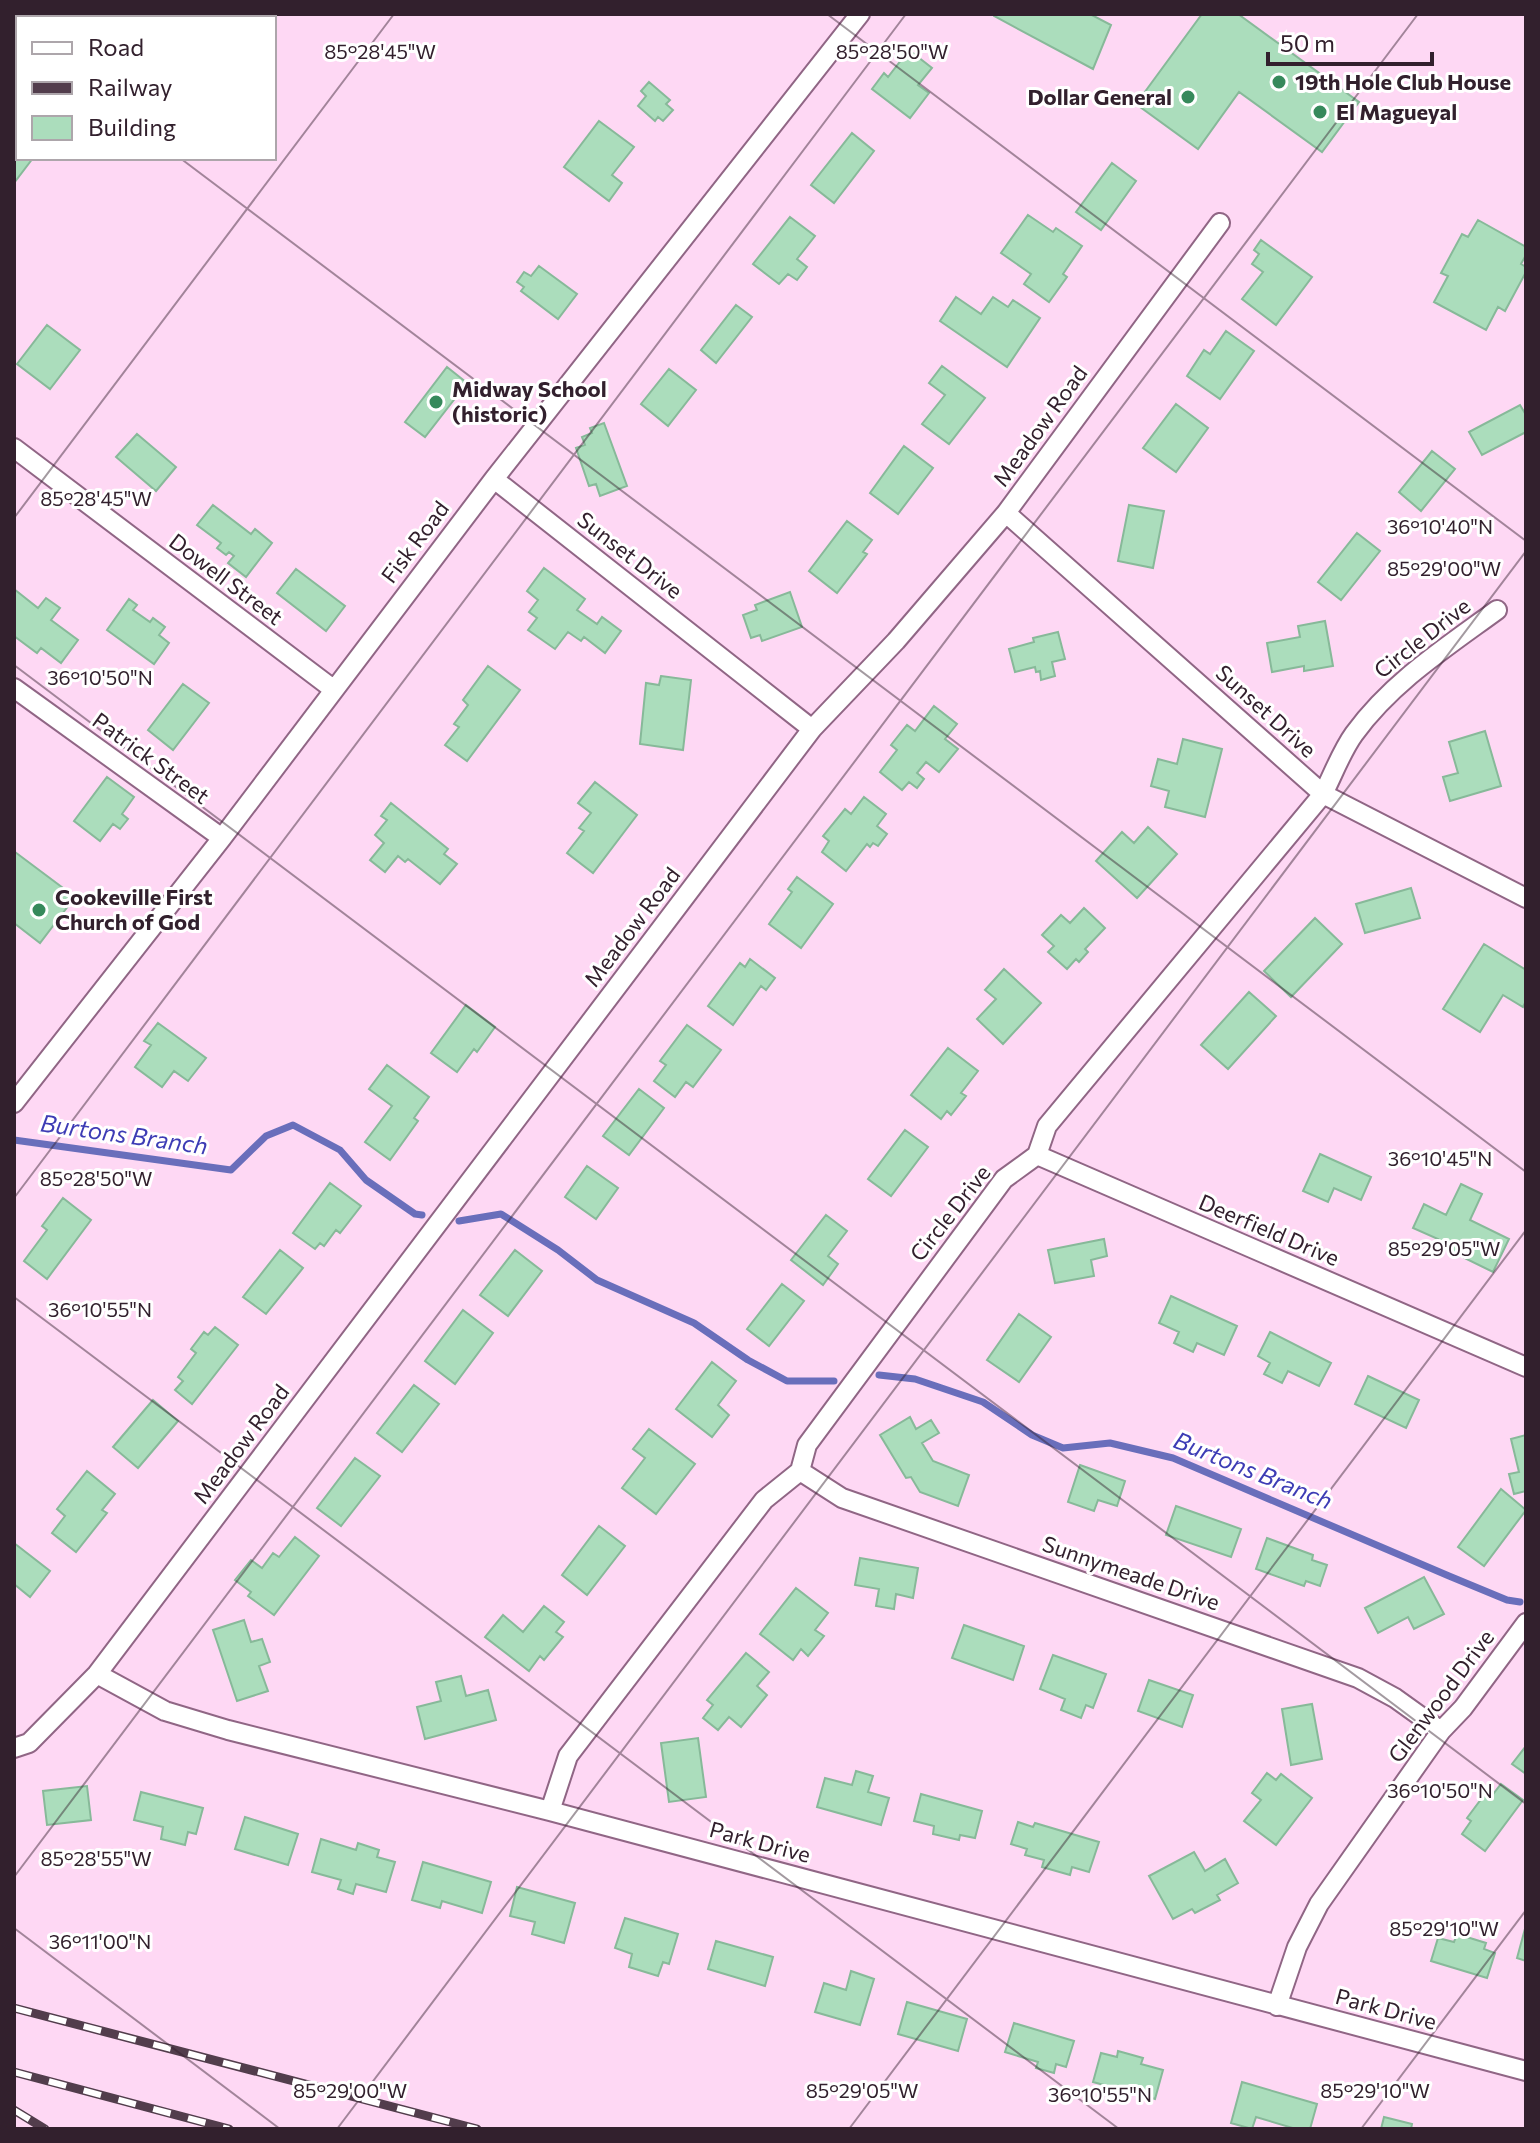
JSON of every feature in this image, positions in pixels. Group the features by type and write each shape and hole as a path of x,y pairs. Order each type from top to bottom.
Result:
{"street":[{"name":"Fisk Road","path":"14,1103 222,838 494,479 860,14"},
{"name":"Meadow Road","path":"97,1674 812,729 896,641 1006,513 1220,223"},
{"name":"Dowell Street","path":"14,448 333,689"},
{"name":"Sunset Drive","path":"494,479 812,729"},
{"name":"Sunset Drive","path":"1006,513 1323,794 1526,898"},
{"name":"Circle Drive","path":"550,1811 568,1756 764,1500 800,1471 807,1445 1004,1179 1037,1155 1047,1126 1323,794 1352,737 1381,700 1417,668 1497,610"},
{"name":"Patrick Street","path":"14,688 222,838"},
{"name":"Deerfield Drive","path":"1037,1155 1526,1367"},
{"name":"Sunnymeade Drive","path":"800,1471 842,1498 1358,1678 1395,1698 1441,1731"},
{"name":"Glenwood Drive","path":"1277,2006 1297,1947 1319,1904 1441,1731 1463,1708 1526,1623"},
{"path":"14,1748 29,1743 97,1674"},
{"name":"Park Drive","path":"97,1674 165,1711 244,1734 550,1811 1526,2071"}],"building":[{"path":"168,14 223,16 169,16"},
{"path":"994,14 1090,14 1111,25 1093,69"},
{"path":"1202,14 1238,14 1359,102 1322,152 1239,92 1198,149 1136,104"},
{"path":"909,50 932,68 918,85 929,93 910,118 872,89 884,73 888,77"},
{"path":"649,82 670,100 666,104 673,110 663,121 658,117 655,121 638,106 646,96 641,91"},
{"path":"599,121 634,147 612,175 622,183 609,201 564,167"},
{"path":"852,133 874,151 834,203 811,185"},
{"path":"16,134 16,160 31,160 14,183"},
{"path":"1112,163 1136,181 1101,230 1076,212"},
{"path":"1028,215 1053,232 1056,228 1082,246 1063,274 1067,277 1049,302 1024,284 1031,274 1001,253"},
{"path":"790,217 815,236 797,259 807,267 797,280 788,274 779,284 753,264"},
{"path":"1478,220 1526,247 1521,264 1526,267 1526,272 1505,311 1498,307 1486,330 1434,302 1448,276 1441,273 1462,234 1468,237"},
{"path":"1261,240 1312,277 1276,325 1242,299 1263,272 1252,264 1259,254 1254,250"},
{"path":"539,266 577,294 558,319 521,291 524,287 517,282 524,272 531,276"},
{"path":"956,297 981,314 993,297 1008,307 1013,300 1040,318 1007,367 940,321"},
{"path":"736,305 752,317 716,363 701,350"},
{"path":"47,325 80,350 50,389 17,364"},
{"path":"1226,331 1254,351 1220,399 1187,376 1204,350 1210,354"},
{"path":"942,366 985,398 949,444 922,424 945,395 929,383"},
{"name":"Midway School (historic)","path":"447,367 467,383 425,437 405,422"},
{"path":"669,369 696,390 668,426 641,404"},
{"path":"1176,404 1208,428 1176,472 1143,448"},
{"path":"1520,405 1526,415 1526,432 1482,455 1469,432"},
{"path":"604,423 627,486 600,496 596,484 589,486 576,448 585,445 582,437 592,433 590,428"},
{"path":"137,434 176,467 156,491 116,457"},
{"path":"904,446 933,468 898,514 870,493"},
{"path":"1432,451 1455,469 1421,511 1399,492"},
{"path":"213,505 251,534 255,529 272,543 246,577 228,563 234,556 229,552 226,555 217,548 221,543 197,525"},
{"path":"1129,505 1164,511 1153,568 1118,561"},
{"path":"847,521 872,540 863,552 867,554 837,593 809,571"},
{"path":"1357,533 1380,551 1341,600 1318,582"},
{"path":"544,568 585,599 577,610 597,624 602,617 621,631 605,653 584,637 581,641 568,632 555,649 528,630 537,618 529,612 538,600 527,591"},
{"path":"296,569 345,606 326,631 277,593"},
{"path":"14,589 38,608 46,598 60,608 51,620 78,640 61,663 41,648 37,653 14,636"},
{"path":"790,592 802,627 762,641 760,635 751,638 743,615 757,610 755,605"},
{"path":"129,599 137,605 133,610 150,622 153,618 165,627 159,635 169,643 154,664 107,630"},
{"path":"1325,621 1333,666 1304,671 1304,666 1272,672 1267,643 1300,637 1298,626"},
{"path":"1058,632 1065,659 1052,662 1055,676 1041,680 1040,671 1036,672 1035,667 1015,672 1009,649 1034,642 1033,638"},
{"path":"488,666 520,690 467,761 445,745 459,727 454,724 468,705 463,700"},
{"path":"661,676 691,680 683,750 640,744 646,683 659,685"},
{"path":"183,684 209,703 173,750 148,730"},
{"path":"934,706 957,724 945,739 958,749 939,772 926,762 917,773 924,779 917,788 909,782 902,790 880,772 897,750 891,745 907,725 915,731"},
{"path":"1485,731 1501,786 1450,801 1443,777 1458,773 1449,742"},
{"path":"1183,739 1222,749 1205,817 1165,807 1169,791 1151,786 1158,759 1177,764"},
{"path":"107,777 134,797 122,814 128,819 120,829 113,824 100,841 74,821"},
{"path":"595,782 637,815 593,873 567,853 584,831 579,828 591,813 578,803"},
{"path":"864,797 886,814 877,826 887,834 878,846 873,843 870,847 867,844 846,871 822,852 829,841 823,836 845,809 851,814"},
{"path":"391,803 448,849 444,854 457,864 440,884 408,859 405,862 398,856 385,872 370,860 384,843 375,835 387,820 381,816"},
{"path":"1148,827 1177,854 1137,898 1096,861 1122,832 1134,843"},
{"name":"Cookeville First Church of God","path":"15,852 75,897 40,943 14,923"},
{"path":"797,877 833,904 801,948 769,924 792,892 788,889"},
{"path":"1411,888 1420,918 1365,933 1356,904"},
{"path":"1084,908 1105,928 1085,949 1088,952 1079,962 1076,959 1067,969 1048,952 1054,946 1042,935 1061,915 1070,923"},
{"path":"1315,918 1342,944 1291,997 1264,971"},
{"path":"1484,944 1526,970 1526,1001 1523,1007 1503,995 1480,1032 1443,1009"},
{"path":"750,959 775,978 766,990 761,986 733,1025 708,1006 740,963 745,967"},
{"path":"1004,969 1041,1003 1003,1044 977,1019 996,999 985,990"},
{"path":"1249,992 1276,1016 1228,1069 1201,1045"},
{"path":"466,1005 495,1027 457,1072 431,1053"},
{"path":"158,1023 206,1058 188,1081 174,1071 162,1087 135,1067 151,1045 144,1041"},
{"path":"687,1025 721,1050 693,1087 686,1082 675,1097 654,1081 666,1065 660,1061"},
{"path":"948,1048 978,1071 961,1093 966,1096 951,1115 947,1111 941,1119 911,1095"},
{"path":"387,1065 429,1097 414,1118 418,1121 390,1160 365,1142 392,1106 369,1089"},
{"path":"639,1089 664,1108 629,1155 603,1136"},
{"path":"905,1130 928,1147 891,1196 868,1179"},
{"path":"1320,1154 1371,1177 1361,1200 1334,1188 1328,1202 1303,1191"},
{"path":"587,1166 618,1188 596,1219 565,1197"},
{"path":"330,1183 361,1206 340,1233 336,1230 324,1246 320,1243 315,1249 293,1233"},
{"path":"1461,1184 1482,1194 1470,1220 1509,1239 1493,1272 1436,1244 1438,1239 1413,1228 1424,1204 1446,1215"},
{"path":"63,1198 91,1220 47,1279 24,1261 47,1230 42,1226"},
{"path":"826,1215 847,1231 828,1256 838,1264 823,1285 791,1260"},
{"path":"1104,1239 1107,1256 1091,1260 1094,1276 1055,1283 1048,1250"},
{"path":"280,1250 303,1268 266,1314 243,1297"},
{"path":"515,1250 542,1271 508,1316 480,1295"},
{"path":"782,1284 804,1301 769,1346 747,1329"},
{"path":"1171,1296 1237,1326 1224,1355 1197,1343 1193,1352 1174,1343 1179,1332 1159,1323"},
{"path":"463,1310 493,1333 455,1384 425,1361"},
{"path":"1019,1314 1051,1337 1019,1382 987,1360"},
{"path":"215,1327 238,1345 192,1404 175,1390 183,1381 178,1377 196,1353 191,1349 204,1332 208,1335"},
{"path":"1270,1332 1331,1363 1319,1386 1288,1371 1282,1383 1264,1374 1270,1363 1258,1356"},
{"path":"712,1362 736,1381 718,1405 729,1415 712,1437 676,1409"},
{"path":"1368,1376 1419,1400 1406,1428 1355,1404"},
{"path":"414,1385 439,1404 402,1452 377,1433"},
{"path":"153,1400 178,1421 138,1468 113,1447"},
{"path":"910,1417 916,1429 931,1420 939,1433 922,1443 933,1461 969,1475 958,1506 920,1492 911,1477 906,1478 880,1435"},
{"path":"649,1429 695,1464 656,1514 622,1488 645,1458 633,1449"},
{"path":"1526,1435 1526,1491 1514,1494 1509,1474 1519,1472 1511,1439"},
{"path":"355,1458 380,1476 341,1526 317,1508"},
{"path":"1080,1465 1125,1481 1117,1506 1098,1500 1094,1511 1068,1502"},
{"path":"87,1471 115,1494 102,1510 107,1513 76,1552 52,1533 65,1516 57,1509"},
{"path":"1501,1489 1526,1510 1484,1566 1458,1547"},
{"path":"1176,1506 1241,1529 1231,1557 1166,1535"},
{"path":"599,1526 625,1546 587,1595 562,1575"},
{"path":"295,1537 319,1556 274,1615 248,1596 251,1592 235,1580 251,1560 262,1568 273,1553 279,1557"},
{"path":"1267,1538 1313,1555 1312,1560 1327,1565 1320,1586 1306,1581 1304,1586 1256,1569"},
{"path":"14,1543 50,1571 30,1597 14,1584"},
{"path":"860,1558 918,1568 913,1598 896,1594 894,1609 876,1606 879,1589 855,1585"},
{"path":"1424,1577 1444,1614 1414,1629 1408,1617 1378,1633 1365,1608"},
{"path":"796,1588 828,1613 815,1630 824,1636 808,1656 801,1649 793,1660 760,1634"},
{"path":"544,1606 564,1622 556,1632 563,1637 544,1660 540,1656 529,1671 485,1637 503,1615 523,1632"},
{"path":"244,1620 251,1642 262,1639 270,1662 259,1666 268,1691 237,1701 213,1630"},
{"path":"964,1625 1024,1646 1013,1680 952,1658"},
{"path":"746,1653 769,1672 757,1686 767,1695 741,1727 729,1717 718,1730 703,1718 713,1705 707,1700"},
{"path":"1053,1655 1106,1674 1093,1708 1086,1705 1081,1718 1061,1710 1065,1699 1040,1689"},
{"path":"461,1676 466,1696 488,1690 496,1720 425,1739 417,1707 441,1701 436,1682"},
{"path":"1149,1680 1193,1695 1182,1727 1138,1711"},
{"path":"1312,1704 1322,1759 1291,1765 1282,1709"},
{"path":"698,1738 706,1797 669,1802 661,1743"},
{"path":"1526,1746 1526,1774 1512,1764"},
{"path":"856,1771 873,1776 868,1792 889,1798 881,1825 817,1807 825,1778 852,1785"},
{"path":"1267,1773 1276,1780 1281,1774 1312,1798 1276,1845 1244,1821 1261,1800 1252,1793"},
{"path":"1501,1784 1523,1800 1485,1851 1462,1834 1471,1821 1467,1818 1485,1794 1490,1798"},
{"path":"87,1786 91,1820 47,1825 43,1791"},
{"path":"141,1792 203,1808 196,1834 188,1832 185,1845 161,1839 163,1827 134,1820"},
{"path":"921,1794 982,1811 975,1838 960,1835 959,1840 933,1834 934,1826 914,1821"},
{"path":"245,1817 298,1834 288,1865 235,1849"},
{"path":"1018,1822 1033,1827 1035,1823 1099,1842 1089,1872 1072,1867 1070,1875 1042,1867 1044,1860 1025,1855 1027,1849 1011,1844"},
{"path":"321,1839 356,1850 358,1843 379,1850 377,1857 395,1862 386,1892 356,1884 353,1894 338,1889 341,1880 312,1872"},
{"path":"1194,1852 1205,1871 1225,1859 1238,1883 1217,1895 1220,1900 1195,1913 1192,1909 1173,1919 1149,1876"},
{"path":"423,1862 491,1882 482,1913 442,1901 440,1908 412,1900"},
{"path":"517,1887 575,1903 564,1943 532,1934 535,1922 510,1916"},
{"path":"625,1918 678,1934 669,1964 663,1962 658,1976 629,1967 632,1954 615,1948"},
{"path":"1526,1925 1526,1961 1517,1958"},
{"path":"1457,1934 1486,1943 1484,1949 1495,1953 1487,1978 1431,1961 1438,1938 1454,1942"},
{"path":"716,1941 773,1957 765,1986 708,1969"},
{"path":"851,1971 874,1979 860,2025 815,2012 824,1983 846,1990"},
{"path":"907,2002 967,2019 958,2051 898,2034"},
{"path":"1014,2023 1074,2041 1066,2067 1056,2064 1054,2073 1036,2068 1038,2062 1005,2052"},
{"path":"1118,2051 1143,2058 1141,2064 1163,2070 1155,2099 1093,2082 1101,2053 1117,2057"},
{"path":"1242,2082 1317,2104 1310,2129 1296,2129 1256,2117 1252,2129 1231,2123"},
{"path":"1384,2117 1412,2124 1411,2129 1381,2129"}],"waterway":[{"name":"Burtons Branch","path":"14,1140 231,1170 266,1136 293,1125 340,1150 366,1180 415,1214 422,1215"},
{"name":"Burtons Branch","path":"459,1221 501,1214 558,1250 597,1280 694,1323 748,1360 787,1381 834,1381"},
{"name":"Burtons Branch","path":"879,1375 915,1379 983,1402 1032,1435 1063,1448 1110,1443 1173,1458 1449,1576 1507,1600 1520,1602"}],"railway":[{"path":"14,2008 477,2129"},
{"path":"14,2072 229,2129"},
{"path":"14,2110 45,2129"}],"place":[{"name":"19th Hole Club House","path":"1279,82"},
{"name":"Dollar General","path":"1188,97"},
{"name":"El Magueyal","path":"1320,112"},
{"name":"Midway School (historic)","path":"436,402"},
{"name":"Cookeville First Church of God","path":"39,910"}]}
